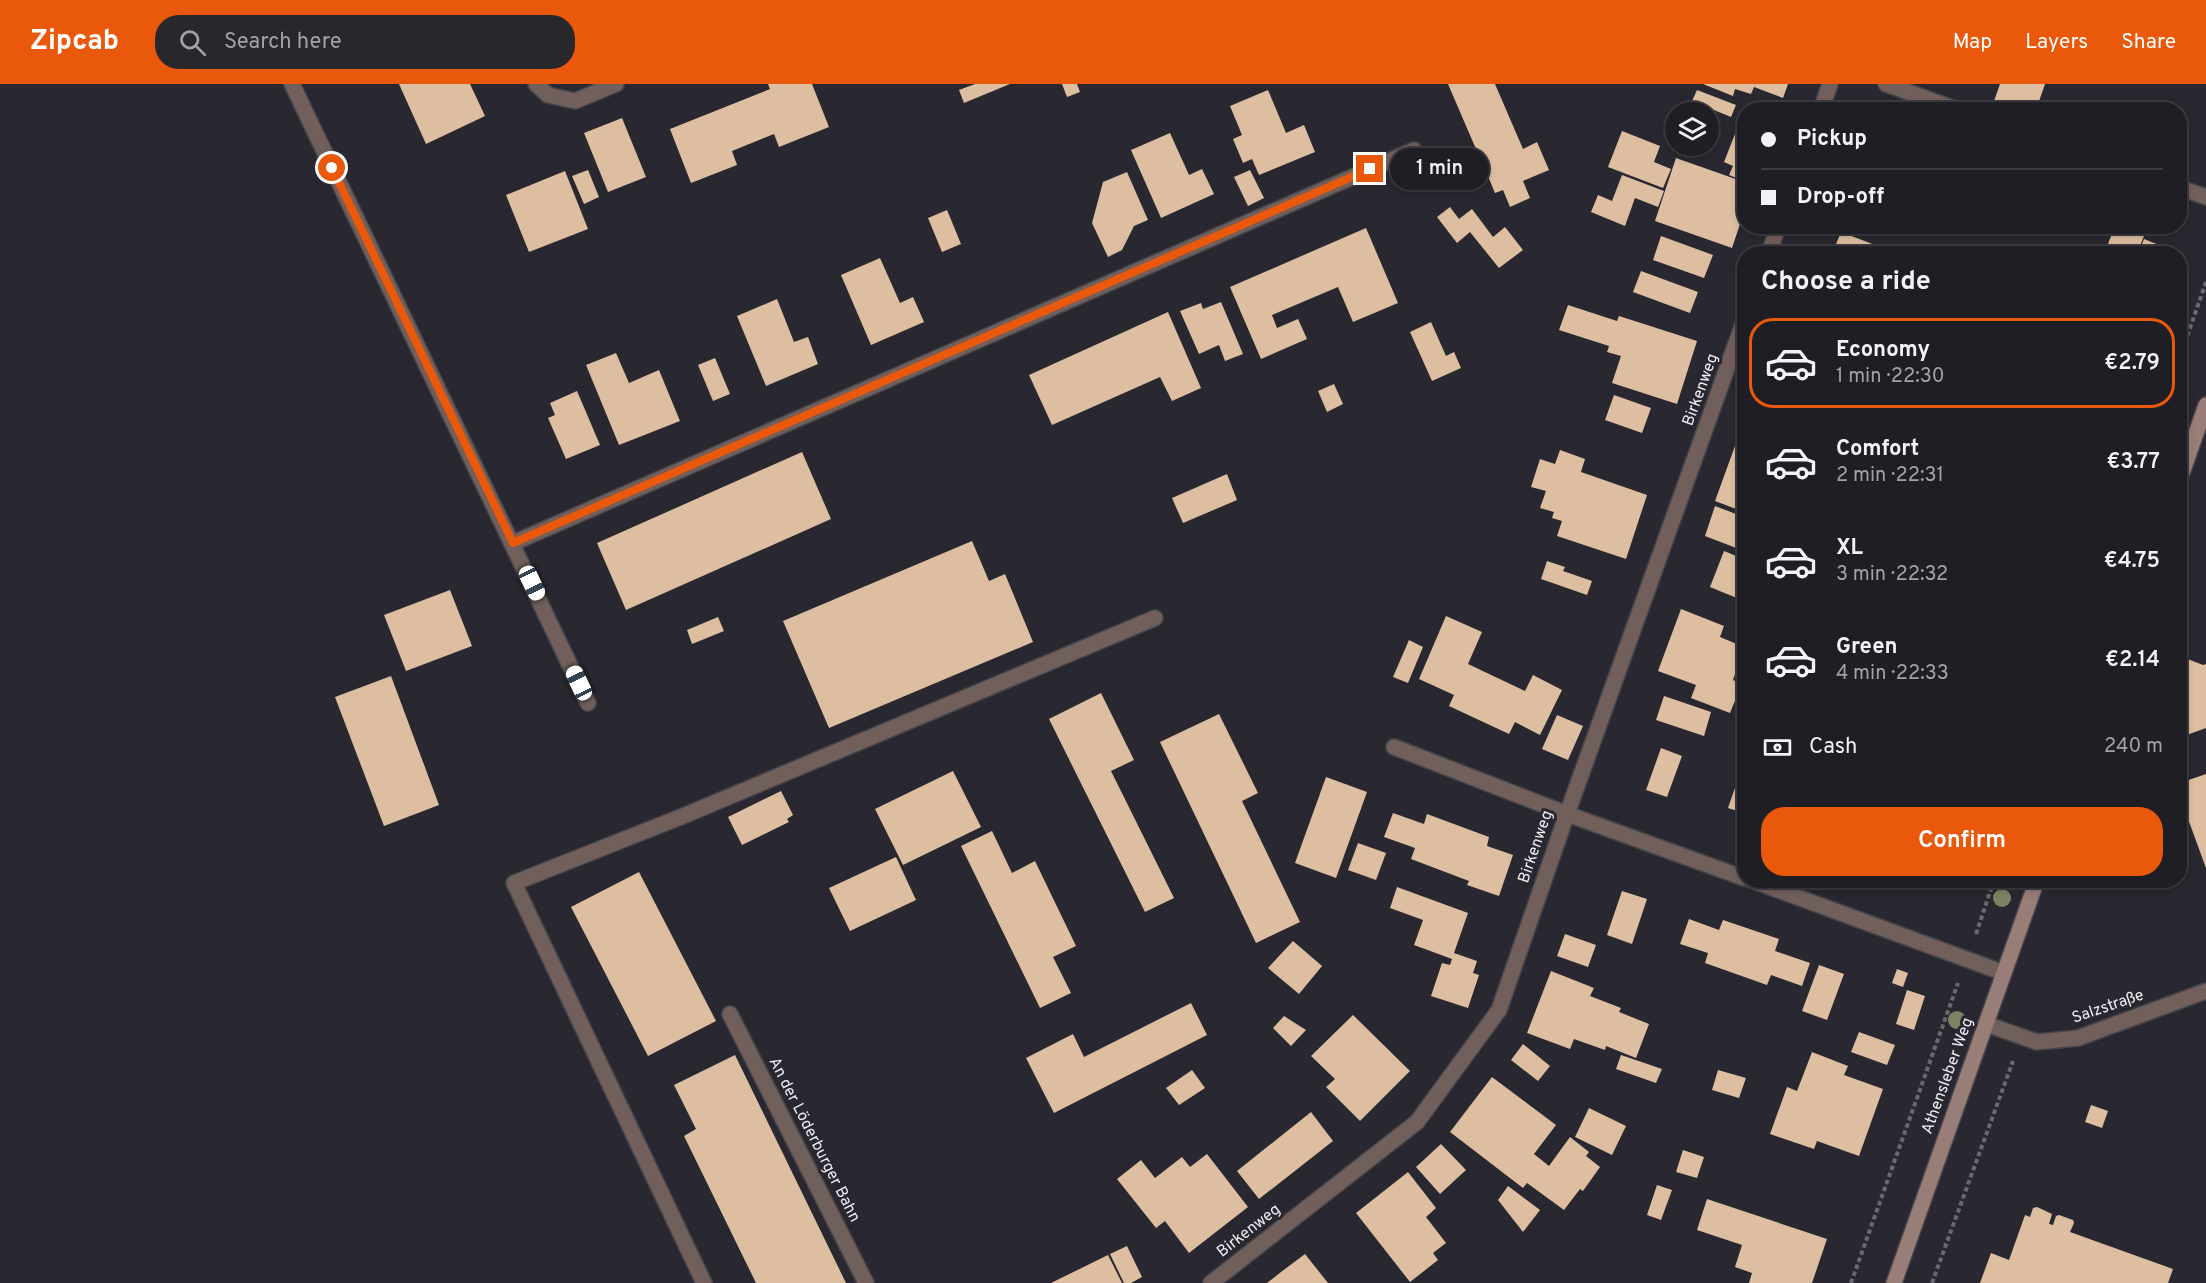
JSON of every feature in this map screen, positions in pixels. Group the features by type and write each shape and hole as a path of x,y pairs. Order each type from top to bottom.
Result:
{"main road":[{"path":"2187,459 2206,405"},
{"name":"Athensleber Weg","path":"1894,1283 2034,888"}],"street":[{"path":"292,84 588,703"},
{"path":"536,84 548,95 575,101 616,84"},
{"path":"1824,102 1830,84"},
{"path":"1886,84 1936,102"},
{"path":"513,543 1414,150"},
{"path":"2187,190 2206,197"},
{"name":"Birkenweg","path":"1211,1283 1417,1122 1500,1010 1567,813 1737,340"},
{"path":"704,1283 514,883 694,812 1155,618"},
{"path":"1394,747 1737,875"},
{"path":"1773,888 2004,973"},
{"name":"Salzstraße","path":"1986,1023 2037,1042 2078,1038 2206,991"},
{"name":"An der Löderburger Bahn","path":"730,1014 866,1283"}],"path":[{"path":"2187,337 2206,282"},
{"path":"1851,1283 1991,888"},
{"path":"1932,1283 2022,1037"}],"building":[{"path":"399,84 470,84 485,116 426,144"},
{"path":"768,84 812,84 829,127 779,147 774,134 732,151 737,165 691,183 670,129 770,89"},
{"path":"975,84 1010,84 964,103 959,90"},
{"path":"1062,84 1077,84 1080,92 1067,97"},
{"path":"1448,84 1495,84 1523,149 1537,142 1549,170 1523,181 1530,198 1510,207 1503,190 1495,193 1487,174 1476,179 1468,161 1479,156"},
{"path":"1703,84 1788,84 1783,98 1754,87 1751,94 1735,89 1733,96"},
{"path":"2000,84 2045,84 2039,102 1994,102"},
{"path":"1268,90 1286,133 1304,125 1315,152 1259,175 1252,159 1243,163 1233,139 1242,135 1230,106"},
{"path":"1697,90 1736,105 1731,117 1719,112 1719,102 1692,101"},
{"path":"622,118 646,177 608,192 584,133"},
{"path":"1737,129 1737,178 1729,175 1733,166 1724,162"},
{"path":"1622,131 1660,146 1654,162 1671,169 1663,188 1608,167"},
{"path":"1170,133 1189,175 1202,169 1214,194 1161,218 1131,150"},
{"path":"1676,158 1737,180 1737,233 1732,248 1655,221"},
{"path":"588,170 599,197 584,204 572,176"},
{"path":"1250,170 1264,198 1248,206 1234,177"},
{"path":"565,171 588,229 529,252 506,195"},
{"path":"1127,172 1148,220 1134,226 1122,250 1108,257 1092,223 1103,182"},
{"path":"1622,175 1664,191 1658,207 1635,198 1625,226 1591,212 1598,195 1612,201"},
{"path":"1450,207 1459,219 1472,209 1493,237 1505,227 1523,250 1499,268 1470,232 1457,243 1437,217"},
{"path":"947,210 961,244 942,252 928,218"},
{"path":"1366,228 1398,303 1353,322 1338,287 1272,315 1277,328 1298,319 1307,339 1261,359 1230,287"},
{"path":"1840,234 1846,234 1875,245 1875,246 1835,246"},
{"path":"2112,234 2145,234 2140,246 2107,246"},
{"path":"1661,236 1713,255 1704,278 1653,260"},
{"path":"2144,239 2162,246 2141,246"},
{"path":"880,258 900,303 913,297 924,322 871,345 841,275"},
{"path":"1641,271 1698,292 1690,313 1633,292"},
{"path":"777,299 794,342 808,337 818,364 766,386 737,316"},
{"path":"1221,302 1243,354 1225,361 1219,345 1199,354 1180,311 1201,303 1203,309"},
{"path":"1568,305 1617,321 1619,316 1697,341 1677,404 1612,383 1621,356 1607,352 1609,346 1559,330"},
{"path":"1168,312 1201,388 1172,401 1160,377 1052,425 1029,375"},
{"path":"1431,322 1446,356 1454,352 1461,368 1432,381 1410,332"},
{"path":"616,353 629,383 659,370 680,421 619,445 586,365"},
{"path":"715,358 730,394 713,401 698,365"},
{"path":"1334,384 1343,404 1327,412 1318,391"},
{"path":"577,391 600,445 566,459 548,418 555,415 550,403"},
{"path":"1614,395 1651,408 1642,433 1605,420"},
{"path":"1737,440 1737,509 1715,501"},
{"path":"1560,450 1585,459 1581,472 1647,495 1626,559 1557,536 1562,521 1552,518 1554,512 1540,508 1546,491 1531,487 1540,459 1555,464"},
{"path":"802,452 831,519 626,610 597,543"},
{"path":"1227,474 1237,500 1183,523 1172,498"},
{"path":"1715,506 1737,514 1737,548 1705,536"},
{"path":"972,541 989,581 1005,574 1033,642 829,728 783,621"},
{"path":"1724,551 1737,556 1737,598 1710,587"},
{"path":"1547,561 1565,567 1563,571 1592,581 1587,595 1541,579"},
{"path":"450,590 472,646 406,671 384,615"},
{"path":"1681,609 1724,626 1720,637 1737,644 1737,668 1733,680 1737,682 1737,696 1730,713 1691,698 1696,685 1658,671"},
{"path":"1446,616 1482,632 1468,664 1525,691 1533,675 1562,690 1540,735 1515,722 1509,734 1449,706 1454,695 1419,679"},
{"path":"718,617 724,631 692,644 687,630"},
{"path":"1409,640 1423,647 1408,683 1393,677"},
{"path":"2187,659 2206,664 2206,728 2187,735"},
{"path":"391,676 439,805 384,826 335,697"},
{"path":"1101,693 1134,760 1111,771 1174,898 1145,912 1049,719"},
{"path":"1664,696 1711,712 1704,736 1656,720"},
{"path":"1219,714 1258,793 1242,801 1300,922 1256,943 1160,742"},
{"path":"1557,715 1583,726 1568,760 1542,749"},
{"path":"1661,748 1682,756 1667,797 1646,790"},
{"path":"953,771 981,827 903,865 875,809"},
{"path":"2206,774 2206,868 2187,816 2187,781"},
{"path":"1326,777 1367,792 1336,878 1295,863"},
{"path":"1737,782 1737,811 1728,808"},
{"path":"781,791 793,815 787,819 789,822 742,845 728,817"},
{"path":"1393,813 1424,824 1427,814 1489,837 1487,846 1513,855 1499,896 1467,885 1469,881 1411,859 1415,848 1384,837"},
{"path":"992,831 1012,873 1035,861 1076,946 1053,957 1071,993 1040,1008 961,846"},
{"path":"1358,843 1386,853 1376,880 1348,870"},
{"path":"896,857 916,900 850,931 829,888"},
{"path":"639,872 716,1021 648,1056 571,907"},
{"path":"1397,887 1468,913 1454,953 1477,961 1473,973 1479,975 1468,1008 1431,996 1442,963 1450,965 1452,959 1414,945 1423,920 1390,908"},
{"path":"1622,891 1647,899 1632,944 1607,935"},
{"path":"1689,919 1719,930 1723,920 1779,939 1775,951 1810,963 1802,986 1771,975 1767,985 1705,963 1708,953 1680,944"},
{"path":"1565,934 1596,945 1588,967 1557,956"},
{"path":"1293,941 1322,966 1299,994 1268,968"},
{"path":"1819,965 1844,974 1827,1020 1802,1011"},
{"path":"1897,969 1908,973 1903,987 1892,983"},
{"path":"1551,971 1594,988 1590,996 1621,1008 1619,1012 1649,1024 1636,1058 1606,1046 1605,1050 1574,1039 1570,1049 1527,1033"},
{"path":"1907,990 1925,996 1914,1030 1896,1024"},
{"path":"1191,1003 1207,1035 1054,1113 1026,1058 1073,1034 1084,1057"},
{"path":"1353,1015 1410,1071 1360,1121 1326,1087 1335,1079 1311,1056"},
{"path":"1284,1016 1306,1030 1291,1046 1273,1028"},
{"path":"1859,1032 1895,1045 1887,1065 1851,1052"},
{"path":"1523,1044 1550,1066 1538,1081 1511,1060"},
{"path":"1812,1052 1848,1066 1844,1075 1883,1089 1859,1156 1817,1141 1814,1149 1770,1134 1787,1087 1797,1091"},
{"path":"735,1055 846,1283 756,1283 684,1136 696,1129 674,1085"},
{"path":"1621,1055 1662,1069 1656,1083 1616,1069"},
{"path":"1192,1070 1205,1088 1179,1105 1166,1088"},
{"path":"1718,1070 1746,1078 1739,1098 1712,1090"},
{"path":"1492,1077 1556,1125 1534,1154 1549,1166 1570,1137 1589,1152 1586,1156 1600,1167 1583,1191 1580,1189 1564,1210 1527,1183 1523,1188 1450,1132"},
{"path":"2091,1105 2108,1111 2102,1128 2085,1122"},
{"path":"1589,1108 1626,1126 1612,1155 1575,1137"},
{"path":"1311,1112 1333,1141 1259,1199 1237,1171"},
{"path":"1441,1144 1466,1170 1440,1194 1416,1167"},
{"path":"1683,1150 1704,1157 1697,1178 1676,1172"},
{"path":"1207,1154 1248,1207 1189,1253 1165,1221 1156,1228 1117,1179 1141,1160 1155,1178 1182,1157 1190,1167"},
{"path":"1408,1172 1436,1208 1426,1217 1446,1243 1433,1253 1438,1260 1410,1282 1356,1213"},
{"path":"1657,1185 1672,1190 1661,1220 1647,1215"},
{"path":"1508,1186 1540,1210 1523,1232 1498,1200"},
{"path":"1707,1199 1827,1239 1812,1283 1749,1283 1752,1273 1735,1267 1742,1245 1697,1230"},
{"path":"2037,1207 2052,1214 2049,1224 2053,1225 2056,1216 2059,1215 2073,1220 2070,1232 2173,1269 2168,1283 1980,1283 1991,1253 2009,1260 2025,1215 2030,1217 2033,1208"},
{"path":"1127,1246 1142,1277 1131,1283 1124,1283 1110,1254"},
{"path":"1305,1254 1328,1283 1267,1283 1281,1272"},
{"path":"1108,1255 1122,1283 1051,1283"}],"route":[{"path":"332,168 513,543 1370,169"}]}
